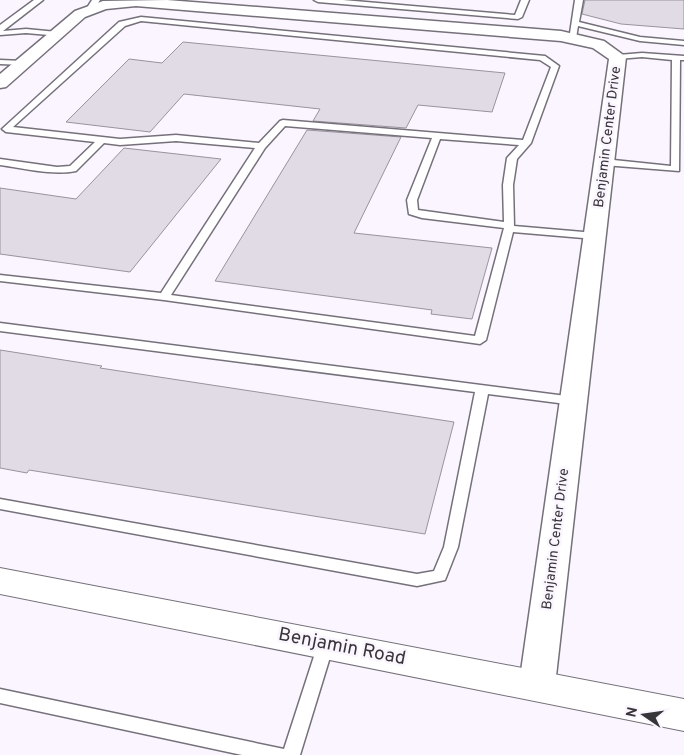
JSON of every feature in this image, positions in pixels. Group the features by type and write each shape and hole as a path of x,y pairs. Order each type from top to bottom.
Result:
{"street":[{"name":"Benjamin Center Drive","path":"0,82 92,6 136,2 573,31 618,57 537,685"},
{"name":"Benjamin Road","path":"0,581 684,715"}],"lane":[{"path":"0,29 38,0"},
{"path":"318,0 518,17 525,0"},
{"path":"579,0 573,31 684,43"},
{"path":"0,278 164,297 480,340 509,228 508,186 512,158 526,143 555,66 542,58 141,19 122,24 2,130"},
{"path":"0,33 26,31 57,34"},
{"path":"604,162 676,169 680,58 642,55 618,57"},
{"path":"0,62 23,63"},
{"path":"164,297 261,146 283,124 526,143"},
{"path":"2,130 120,142 176,138 261,146"},
{"path":"437,136 412,200 413,212 509,228 595,236"},
{"path":"0,162 57,170 73,169 102,140"},
{"path":"0,327 574,401"},
{"path":"0,504 417,580 440,576 452,547 482,390"},
{"path":"291,755 326,644"},
{"path":"0,696 278,755"}],"building":[{"path":"585,0 684,0 684,29 621,24 582,14"},
{"path":"183,42 505,73 492,112 418,105 406,128 313,121 320,109 184,94 150,132 66,122 129,59 162,63"},
{"path":"307,130 401,137 354,233 492,248 472,319 431,314 432,310 215,281"},
{"path":"124,148 221,159 130,272 0,254 0,188 76,199"},
{"path":"0,350 102,366 100,368 454,422 425,534 29,470 27,473 0,468"}]}
